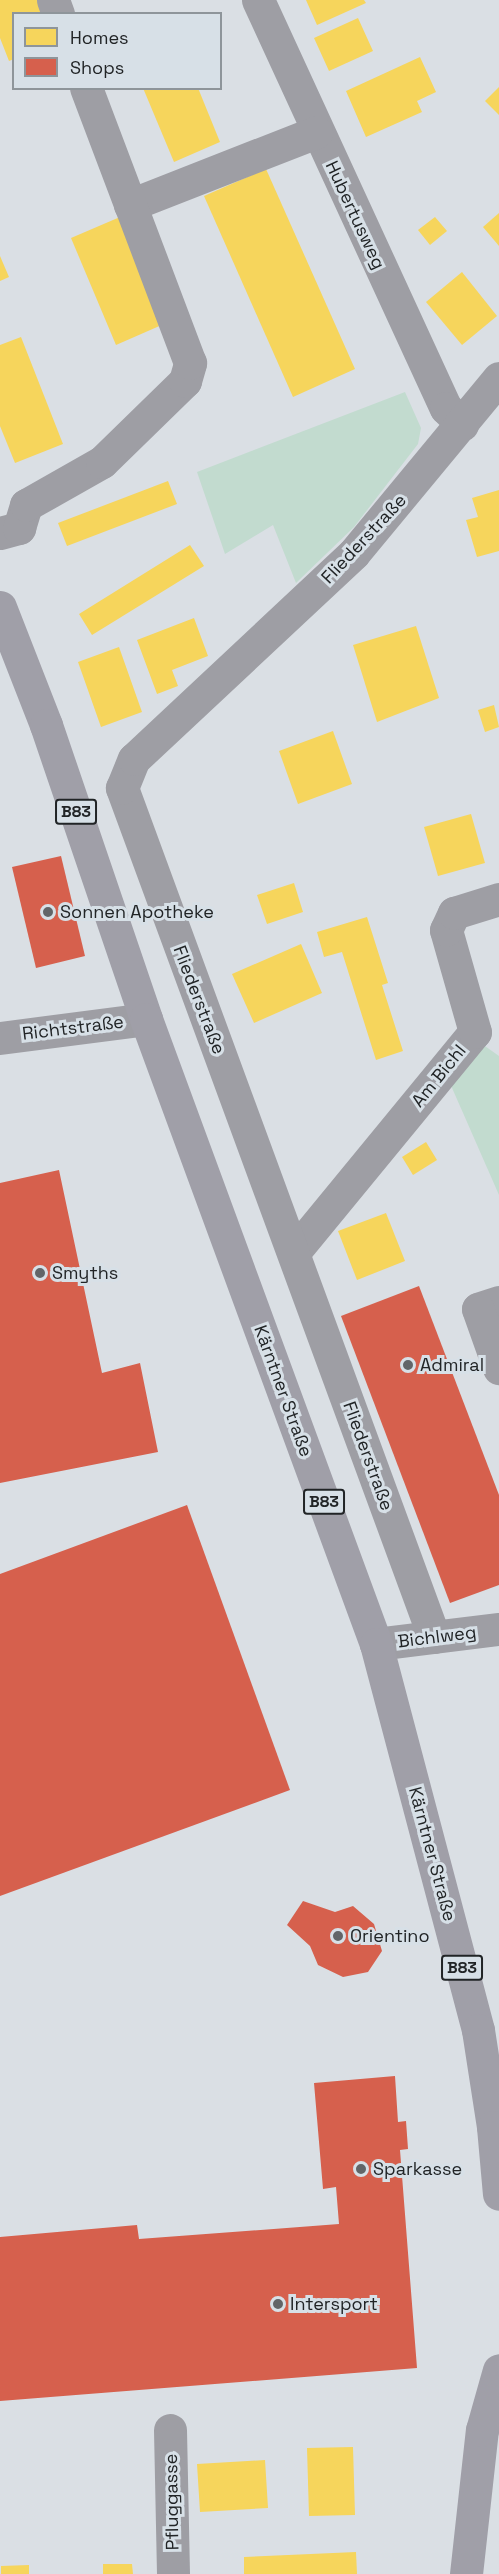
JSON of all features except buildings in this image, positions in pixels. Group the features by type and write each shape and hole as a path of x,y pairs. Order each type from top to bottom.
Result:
{"main road":[{"name":"Kärntner Straße","path":"0,607 46,725 146,1020 376,1644 477,2030 493,2127 499,2194"},
{"path":"466,2574 482,2430 499,2370"}],"street":[{"name":"Hubertusweg","path":"258,0 316,132 446,408 462,424"},
{"path":"0,533 19,528 26,505 102,462 185,381 190,363 87,90"},
{"path":"130,205 316,132"},
{"name":"Fliederstraße","path":"434,1637 122,788 134,759 354,553 499,378"},
{"name":"Am Bichl","path":"294,1252 475,1032 446,930 454,914 499,899"},
{"name":"Richtstraße","path":"0,1038 146,1020"},
{"path":"499,1302 478,1310 499,1368"},
{"name":"Bichlweg","path":"376,1644 499,1629"},
{"name":"Pfluggasse","path":"170,2430 173,2574"}],"green space":[{"path":"405,392 421,428 418,444 354,527 296,583 273,525 225,554 197,472"},
{"path":"482,1044 499,1056 499,1195 449,1081"}],"place":[{"name":"Sonnen Apotheke","path":"48,912"},
{"name":"Smyths","path":"40,1273"},
{"name":"Admiral","path":"408,1365"},
{"name":"Orientino","path":"338,1936"},
{"name":"Sparkasse","path":"361,2169"},
{"name":"Intersport","path":"278,2304"}]}
